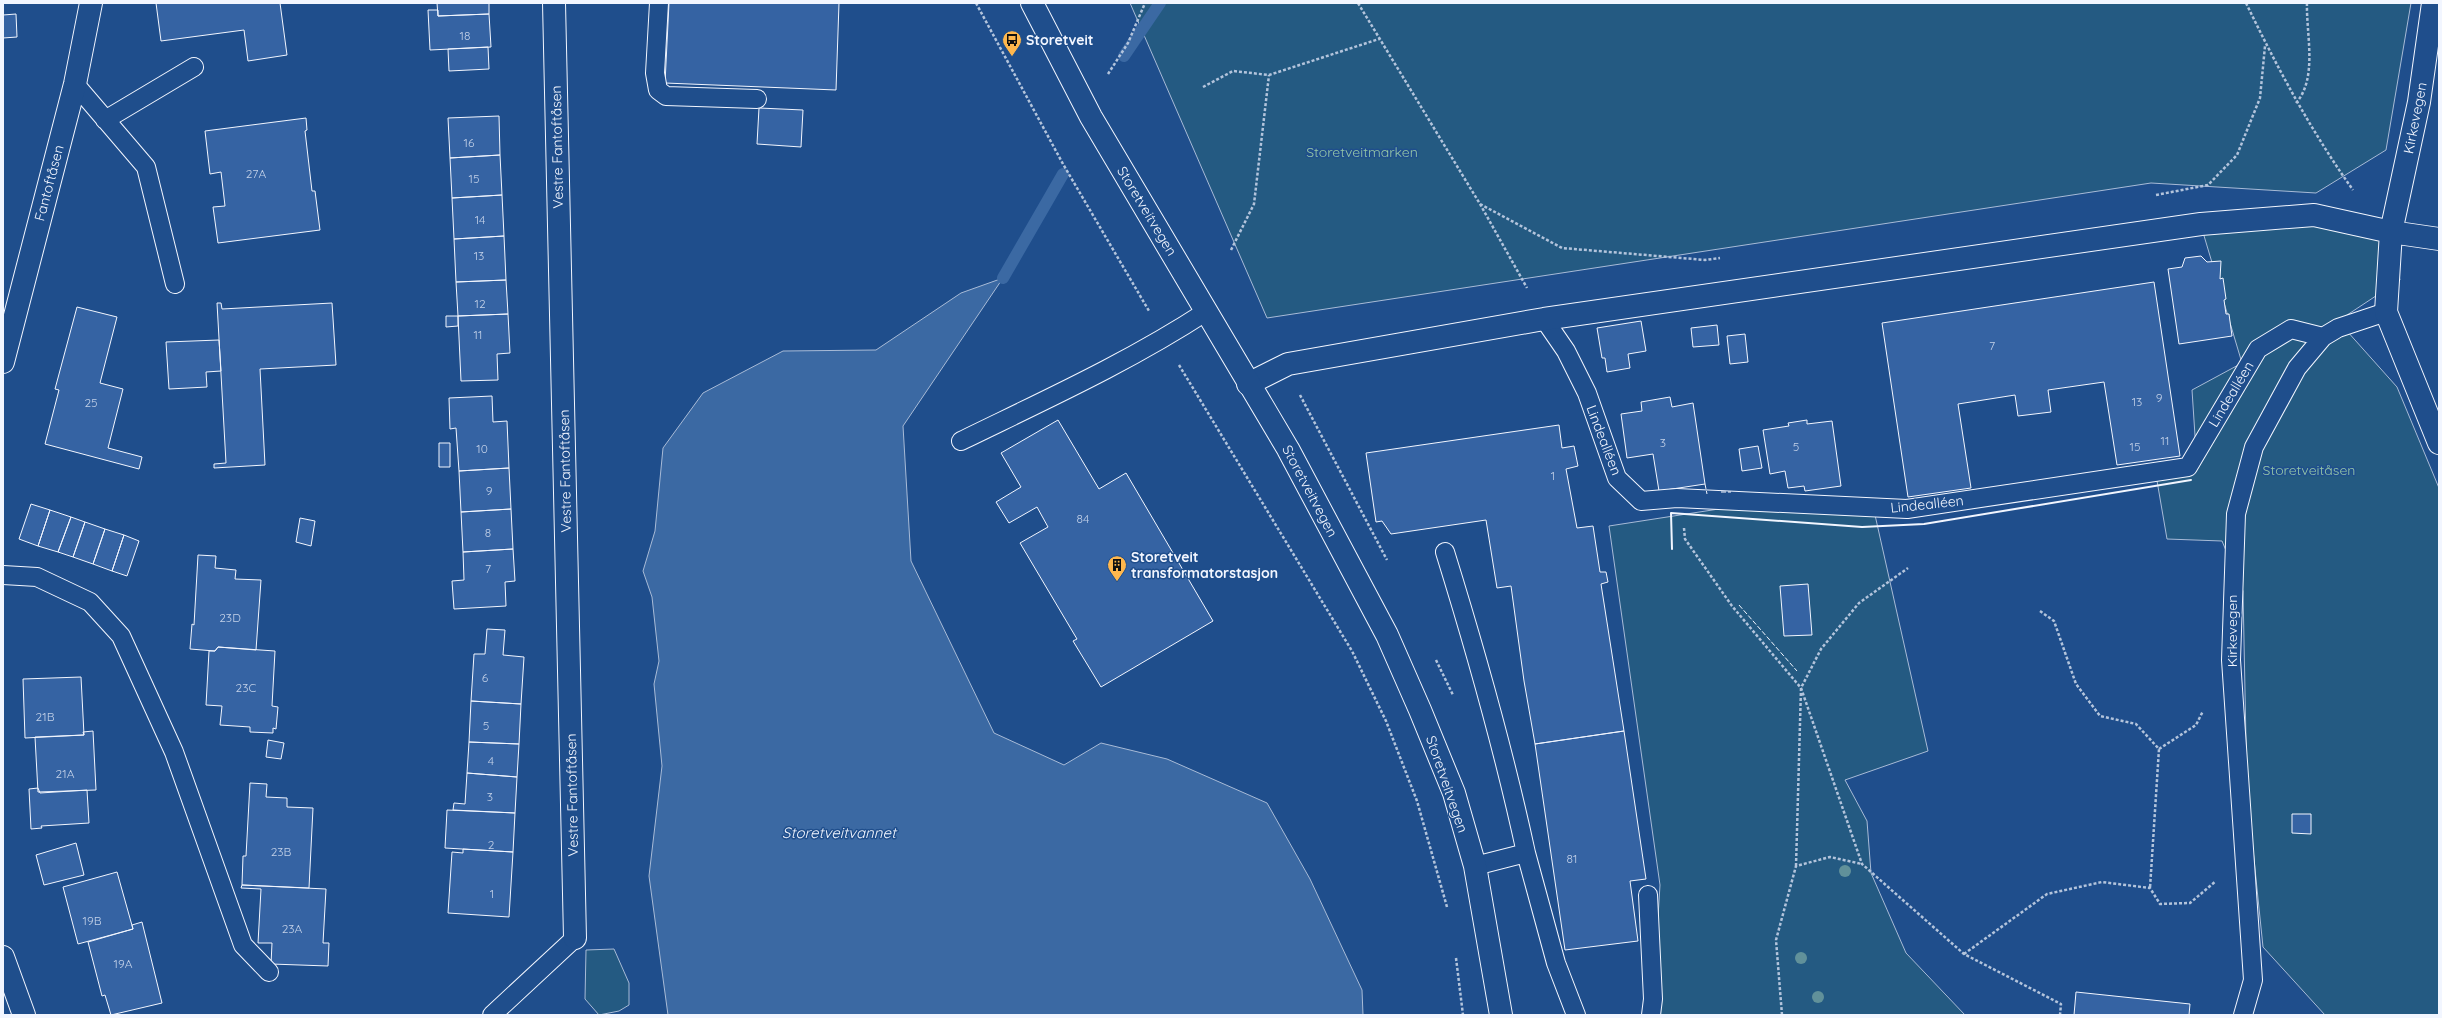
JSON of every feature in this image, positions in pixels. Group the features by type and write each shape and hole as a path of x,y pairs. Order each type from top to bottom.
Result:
{"street":[{"name":"Fantoftåsen","path":"3,362 75,84 91,3"},
{"name":"Vestre Fantoftåsen","path":"554,3 576,938"},
{"name":"Storetveitvegen","path":"1032,3 1091,117 1207,311 1248,384 1288,449 1387,635 1454,793 1475,866 1501,1015"},
{"name":"Kirkevegen","path":"2433,3 2420,102 2391,232 2386,312 2439,443"},
{"path":"1248,384 1288,364 1544,319 2201,224 2314,215 2391,232 2439,239"},
{"path":"3,957 24,1015"}],"lane":[{"path":"659,3 655,73 658,90 666,96 757,99"},
{"path":"105,120 194,67"},
{"path":"75,84 146,167 175,284"},
{"path":"961,441 1091,378 1164,339 1207,311"},
{"name":"Kirkevegen","path":"2243,1015 2253,980 2246,855 2234,726 2231,660 2236,514 2254,446 2297,368 2323,337 2338,328 2386,312"},
{"name":"Lindealléen","path":"1544,319 1566,350 1587,393 1617,478 1641,501 1677,498 1907,509 2188,467 2258,349 2290,329 2323,337"},
{"path":"1445,552 1482,670 1510,778 1526,853 1556,963 1576,1015"},
{"path":"3,575 37,577 90,602 121,636 174,752 243,945 269,972"},
{"path":"1475,866 1526,853"},
{"path":"1648,895 1653,999 1651,1015"},
{"path":"492,1015 576,938"}],"path":[{"path":"976,3 1063,164 1164,339 1352,651 1386,721 1417,801 1448,911"},
{"path":"1108,74 1128,43 1145,3"},
{"path":"1358,3 1480,204 1544,319"},
{"path":"2246,3 2265,46 2296,103 2354,191"},
{"path":"2296,103 2303,95 2307,81 2309,58 2307,3"},
{"path":"1203,87 1233,71 1269,75 1380,39"},
{"path":"2154,196 2208,185 2237,155 2260,98 2265,46"},
{"path":"1231,250 1254,204 1269,75"},
{"path":"1480,204 1562,248 1705,260 1728,257"},
{"path":"1683,520 1685,539 1732,606 1801,688 1862,864"},
{"path":"1782,1015 1776,940 1796,866 1801,688 1821,648 1859,603 1908,568"},
{"path":"2040,611 2054,621 2076,684 2100,716 2136,724 2159,749 2150,888 2160,904 2190,903 2246,855"},
{"path":"2159,749 2196,725 2206,706"},
{"path":"1796,866 1830,857 1862,864 1964,954 2061,1004 2060,1015"},
{"path":"1964,954 2047,894 2102,882 2150,888"},
{"path":"1456,956 1463,1015"}],"green space":[{"name":"Storetveitmarken","path":"1130,3 2411,3 2386,150 2316,193 2151,183 1267,318"},
{"name":"Storetveitåsen","path":"2385,222 2400,280 2338,321 2397,387 2439,488 2439,1015 2325,1015 2263,947 2247,791 2243,591 2222,541 2167,539 2156,475 2197,466 2192,390 2242,363 2202,229"},
{"path":"1751,504 1875,515 1928,751 1845,780 1867,821 1871,873 1906,953 1965,1015 1652,1015 1660,885 1609,526"},
{"path":"614,949 629,983 629,1005 619,1011 599,1015 585,999 586,950"}],"water":[{"name":"Storetveitvannet","path":"1003,278 903,426 911,561 994,733 1064,765 1101,743 1167,759 1267,803 1310,879 1362,990 1363,1015 668,1015 649,876 662,766 654,684 659,661 652,597 643,571 655,531 663,448 703,393 783,351 876,350 961,293"}],"building":[{"path":"156,3 280,3 287,55 248,61 244,30 161,41"},
{"path":"437,3 489,3 489,14 438,16"},
{"path":"669,3 839,3 836,90 665,83"},
{"path":"428,10 438,10 438,16 489,14 491,47 430,50"},
{"path":"16,14 17,37 3,38 3,15"},
{"path":"488,47 489,69 449,71 448,49"},
{"path":"759,108 803,110 801,147 757,144"},
{"path":"499,116 500,155 450,158 448,118"},
{"path":"306,118 307,130 305,131 312,191 315,191 320,230 218,243 213,207 225,206 221,172 210,174 205,131"},
{"path":"500,155 502,195 452,198 450,158"},
{"path":"502,195 504,236 454,239 452,198"},
{"path":"504,236 506,280 456,282 454,239"},
{"path":"2201,256 2207,262 2221,261 2220,279 2223,278 2226,299 2224,300 2226,314 2229,314 2232,336 2179,344 2168,269 2182,267 2185,258"},
{"path":"506,280 508,314 458,316 456,282"},
{"path":"2154,282 2180,456 2117,465 2104,382 2048,390 2051,412 2018,416 2015,395 1958,404 1971,488 1908,497 1882,323"},
{"path":"217,303 221,303 222,309 332,303 336,365 260,369 265,465 214,468 214,464 226,463"},
{"path":"77,307 117,317 100,383 123,389 108,448 142,457 139,469 45,444 59,390 55,389"},
{"path":"508,314 510,353 497,354 498,380 461,381 458,316"},
{"path":"446,316 458,316 458,326 446,327"},
{"path":"1641,321 1646,351 1628,354 1630,368 1607,372 1605,358 1602,358 1597,328"},
{"path":"1717,325 1719,345 1693,347 1691,328"},
{"path":"1745,334 1748,362 1730,364 1727,336"},
{"path":"219,340 221,371 206,372 207,387 169,389 166,342"},
{"path":"492,396 493,422 507,421 509,468 459,471 456,428 450,429 449,398"},
{"path":"1670,397 1672,407 1693,403 1705,484 1659,491 1653,454 1627,458 1621,414 1642,411 1641,402"},
{"name":"Storetveit transformatorstasjon","path":"1058,420 1099,489 1126,473 1213,621 1101,687 1073,641 1077,639 1020,543 1048,527 1037,507 1009,523 996,502 1021,487 1001,453"},
{"path":"1807,420 1807,424 1832,421 1841,486 1805,491 1804,486 1788,488 1785,471 1770,474 1763,430 1789,426 1788,423"},
{"path":"1559,425 1562,448 1574,446 1578,466 1566,469 1577,528 1593,526 1600,572 1606,572 1608,582 1601,584 1624,731 1535,744 1524,681 1511,586 1497,588 1486,520 1391,534 1382,521 1376,522 1366,453"},
{"path":"439,443 450,443 450,467 439,467"},
{"path":"1758,446 1762,468 1742,471 1739,449"},
{"path":"509,468 511,509 461,512 459,471"},
{"path":"31,504 50,510 38,546 19,539"},
{"path":"511,509 513,549 463,552 461,512"},
{"path":"50,510 71,517 58,552 38,546"},
{"path":"71,517 85,522 73,557 58,552"},
{"path":"300,518 315,521 311,546 296,542"},
{"path":"85,522 105,529 93,564 73,557"},
{"path":"105,529 124,535 112,571 93,564"},
{"path":"124,535 139,541 127,576 112,571"},
{"path":"513,549 515,581 505,582 506,606 454,609 452,581 464,580 463,552"},
{"path":"198,555 216,556 215,568 236,570 235,579 261,580 256,650 218,647 215,651 190,649 192,624 194,625"},
{"path":"1808,584 1812,635 1784,636 1780,586"},
{"path":"487,629 505,630 503,655 524,657 521,704 471,701 474,654 485,654"},
{"path":"218,647 275,651 272,706 278,707 276,729 273,728 273,733 250,732 250,727 220,725 222,706 206,705 209,651 215,651"},
{"path":"81,677 84,735 25,738 23,679"},
{"path":"471,701 521,704 519,744 469,742"},
{"path":"93,731 96,790 38,792 35,737 84,735 83,732"},
{"path":"1624,731 1646,879 1630,881 1638,941 1565,950 1535,744"},
{"path":"268,740 284,743 281,759 266,757"},
{"path":"469,742 519,744 517,777 467,773"},
{"path":"467,773 517,777 515,813 453,810 454,803 465,804"},
{"path":"250,783 267,784 266,797 287,798 287,807 313,808 309,888 242,885 243,856 246,856"},
{"path":"38,788 40,793 87,790 89,823 41,826 42,828 31,829 29,789"},
{"path":"447,810 515,813 513,852 445,848"},
{"path":"2292,814 2311,814 2311,834 2292,833"},
{"path":"76,843 84,875 44,885 36,855"},
{"path":"463,849 513,852 509,917 448,913 452,852 463,853"},
{"path":"117,872 133,929 78,944 63,887"},
{"path":"242,885 326,889 323,943 329,943 328,966 271,964 272,943 258,943 261,889 241,888"},
{"path":"142,922 162,1003 111,1015 105,995 102,996 88,942 133,929 132,925"},
{"path":"2076,992 2190,1004 2189,1015 2074,1015"}],"waterway":[{"path":"1124,56 1160,3"},
{"path":"1003,278 1063,174"}],"fence":[{"path":"1705,484 1707,494"},
{"path":"1721,492 1731,492"},
{"path":"1739,605 1797,671"}],"wall":[{"path":"1672,549 1671,513 1862,527 1924,524 2191,480"}],"place":[{"name":"Storetveit","path":"1012,57"},
{"name":"Storetveit transformatorstasjon","path":"1117,582"}]}
